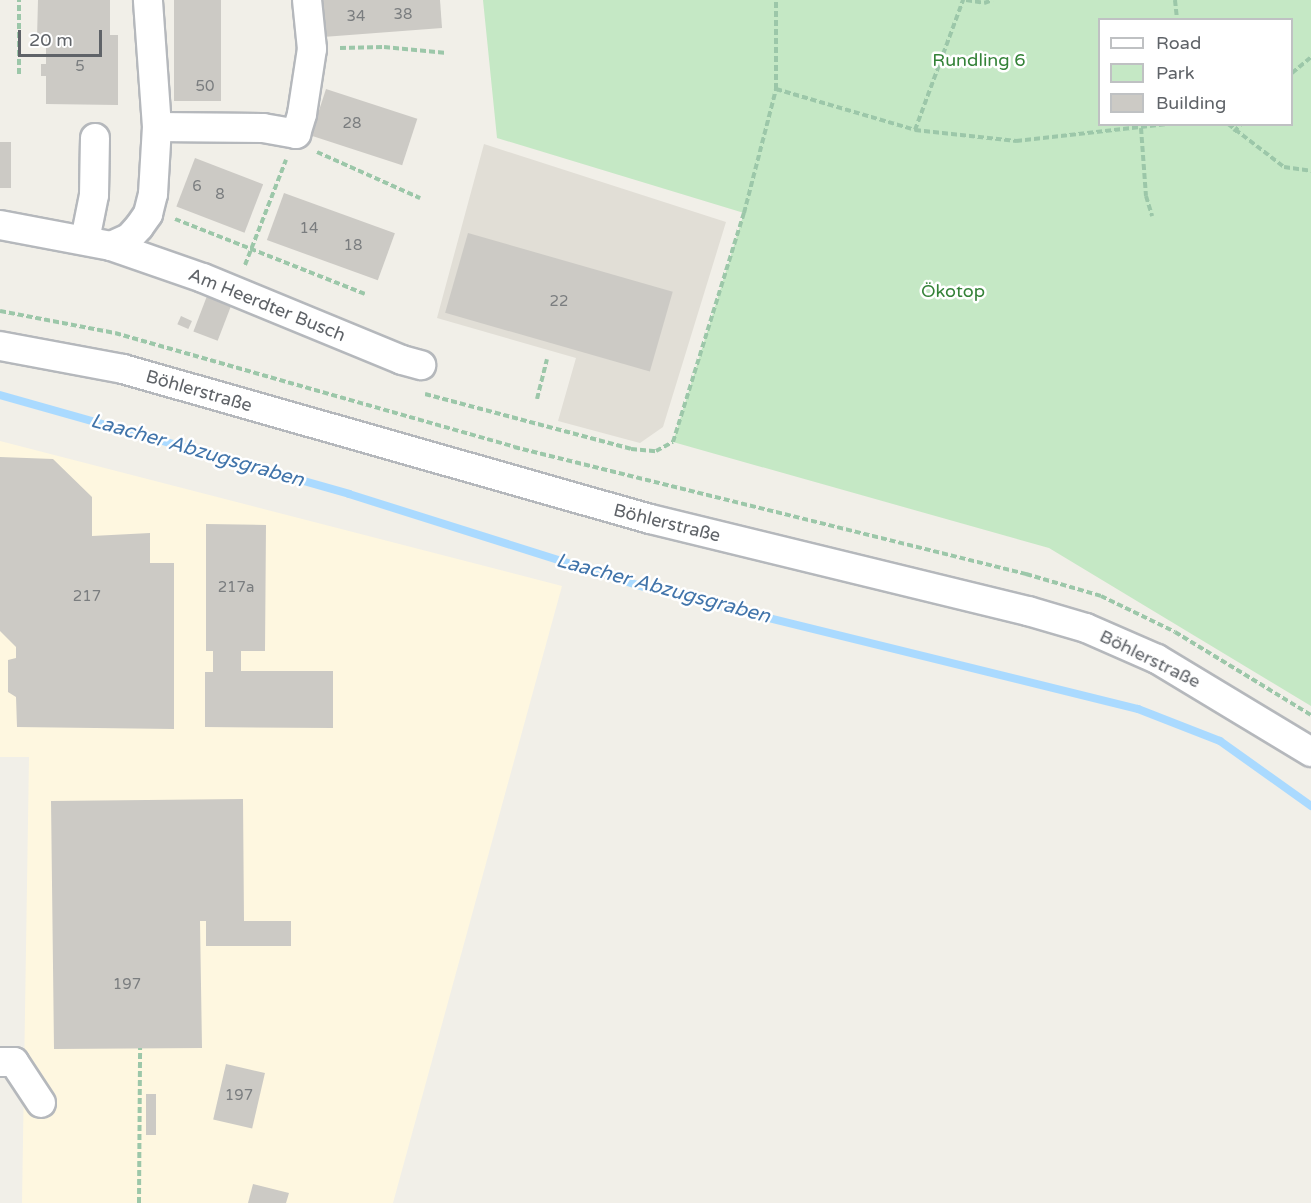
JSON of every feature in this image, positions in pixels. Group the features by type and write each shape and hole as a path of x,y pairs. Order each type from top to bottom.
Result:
{"street":[{"path":"95,138 94,195 98,243 134,232 149,209 153,194 157,127 148,0"},
{"path":"157,127 263,128 294,139 304,103 312,49 307,0"},
{"name":"Am Heerdter Busch","path":"0,225 98,243 235,291 402,360 422,365"},
{"name":"Böhlerstraße","path":"0,346 123,369 650,519 1028,611 1086,628 1157,659 1311,752"},
{"path":"0,1062 14,1062 41,1103"}],"path":[{"path":"19,0 19,74"},
{"path":"422,365 415,391 631,449 656,451 673,442 744,213 776,89 776,0"},
{"path":"915,130 965,0 984,3 993,0"},
{"path":"1175,0 1177,18"},
{"path":"312,49 384,47 447,53"},
{"path":"1293,72 1311,57"},
{"path":"776,89 915,130 1016,141 1154,126"},
{"path":"1230,126 1234,132 1284,167 1311,171"},
{"path":"1234,132 1239,126"},
{"path":"1141,128 1146,196 1152,216"},
{"path":"235,291 294,139 420,198"},
{"path":"149,209 365,294"},
{"path":"0,311 115,333 514,447 1014,571 1101,596 1175,632 1311,716"},
{"path":"537,399 547,358"},
{"path":"139,1203 140,1048"}],"shaded area":[{"path":"484,144 726,222 663,427 640,443 558,421 576,358 437,318"},
{"path":"0,441 562,586 393,1203 22,1203 29,757 0,757"}],"green space":[{"name":"Ökotop","path":"483,0 1311,0 1311,706 1049,548 673,442 744,213 497,138"}],"building":[{"path":"38,0 110,0 110,35 118,35 118,105 46,104 46,76 41,76 41,64 46,64 46,38 37,38"},
{"path":"174,0 221,0 221,101 174,101"},
{"path":"320,0 440,0 442,28 323,37"},
{"path":"326,89 417,119 402,165 311,136"},
{"path":"0,142 11,142 11,188 0,188"},
{"path":"195,158 263,184 245,233 176,207"},
{"path":"284,193 395,233 378,280 267,240"},
{"path":"468,233 673,292 650,371 445,313"},
{"path":"207,296 231,305 218,341 193,331"},
{"path":"181,316 192,321 188,329 177,324"},
{"path":"0,457 53,459 92,497 92,536 150,533 150,563 174,563 174,729 17,727 16,697 8,692 8,660 16,658 16,647 0,631"},
{"path":"206,524 266,525 265,651 241,651 241,671 333,671 333,728 205,727 205,672 213,672 213,651 206,651"},
{"path":"243,799 244,921 200,921 202,1048 54,1049 51,801"},
{"path":"206,921 291,921 291,946 206,946"},
{"path":"226,1064 265,1073 252,1129 213,1120"},
{"path":"146,1094 156,1094 156,1135 146,1135"},
{"path":"253,1184 289,1193 286,1203 248,1203"}],"waterway":[{"name":"Laacher Abzugsgraben","path":"0,395 349,494 647,588 1138,709 1220,741 1311,806"}],"park label":[{"name":"Rundling 6","path":"979,60"}]}
